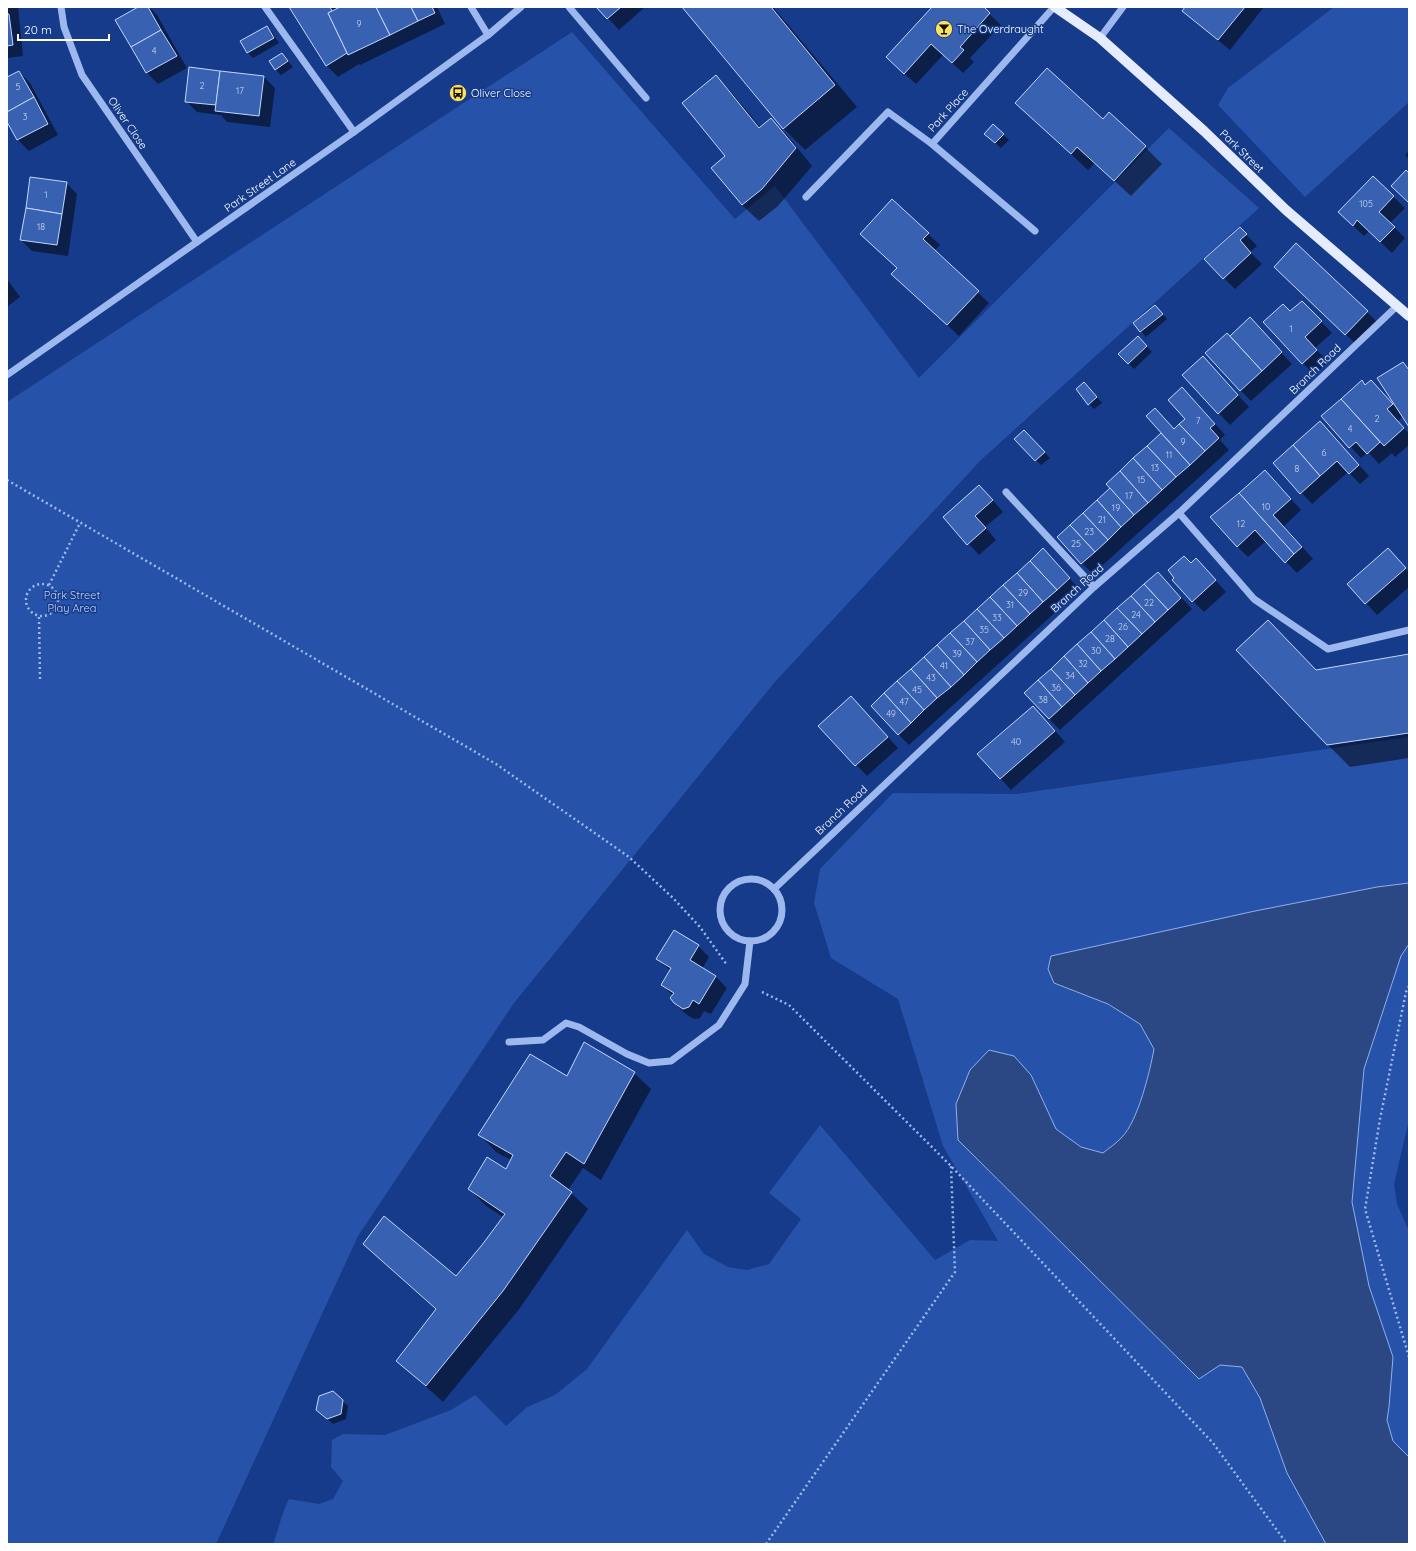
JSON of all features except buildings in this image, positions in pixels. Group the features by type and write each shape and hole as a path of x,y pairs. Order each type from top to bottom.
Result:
{"main road":[{"name":"Park Street","path":"1055,7 1100,38 1204,131 1286,210 1409,316"}],"street":[{"name":"Oliver Close","path":"61,7 64,27 82,75 197,242"},
{"path":"265,7 354,132"},
{"path":"471,7 488,34"},
{"name":"Park Street Lane","path":"7,375 354,132 488,34 521,7"},
{"path":"569,7 646,98"},
{"name":"Park Place","path":"1035,231 932,144 1055,7"},
{"path":"1100,38 1123,7"},
{"path":"806,198 888,112 932,144"},
{"name":"Branch Road","path":"774,889 1094,587 1179,513 1397,306"},
{"path":"1006,492 1094,587"},
{"path":"1179,513 1254,599 1328,649 1409,630"},
{"path":"752,879 764,882 774,889 780,899 782,911 779,922 772,932 762,939 750,941 738,938 728,932 722,921 720,909 723,898 730,888 740,881 752,879"},
{"path":"509,1042 543,1040 566,1023 579,1027 626,1054 649,1063 671,1061 719,1025 745,984 750,941"}],"path":[{"path":"7,480 503,768 629,857 673,898 700,927 734,975 745,984 789,1005 951,1166 1213,1443 1287,1544"},
{"path":"48,585 80,523"},
{"path":"41,584 48,585 55,590 58,597 58,605 53,612 47,616 39,617 31,614 26,607 25,599 27,592 33,586 41,584"},
{"path":"39,617 40,679"},
{"path":"1409,986 1406,992 1380,1119 1365,1209 1409,1357"},
{"path":"766,1544 955,1272 951,1166"}],"green space":[{"path":"1334,7 1409,7 1409,102 1305,197 1218,105 1228,88"},
{"name":"Park Street Play Area","path":"572,32 735,219 775,186 919,378 1169,128 1259,208 980,461 774,683 514,1003 358,1236 216,1544 7,1544 7,402"},
{"path":"1409,737 1409,883 1377,887 1255,911 1054,983 1108,1004 1140,1024 1154,1049 1150,1070 1138,1108 1128,1130 1118,1141 1103,1153 1081,1147 1056,1129 1031,1075 958,1140 1199,1379 1220,1365 1242,1367 1260,1398 1287,1473 1326,1544 273,1544 289,1499 319,1504 333,1499 343,1481 331,1467 332,1440 343,1434 385,1435 451,1410 475,1395 506,1426 527,1407 555,1395 587,1369 687,1230 704,1254 728,1267 747,1270 769,1264 801,1219 769,1193 820,1125 935,1260 970,1240 998,1241 943,1146 898,999 831,958 814,903 820,869 893,793 1017,794"},
{"path":"1409,944 1409,1120 1394,1184 1397,1204 1409,1231 1409,1457 1393,1441 1387,1420 1393,1357 1369,1286 1352,1202 1364,1069 1401,956"}],"shaded area":[{"path":"1409,883 1409,944 1401,956 1364,1069 1352,1202 1369,1286 1393,1357 1387,1420 1393,1441 1409,1457 1409,1544 1326,1544 1287,1473 1260,1398 1242,1367 1220,1365 1199,1379 958,1140 956,1104 970,1070 989,1050 1014,1056 1031,1075 1056,1129 1081,1147 1103,1153 1122,1137 1128,1130 1133,1120 1150,1070 1154,1049 1140,1024 1108,1004 1054,983 1048,969 1051,956 1255,911 1377,887"}],"place":[{"name":"The Overdraught","path":"944,29"},
{"name":"Oliver Close","path":"458,93"}]}
